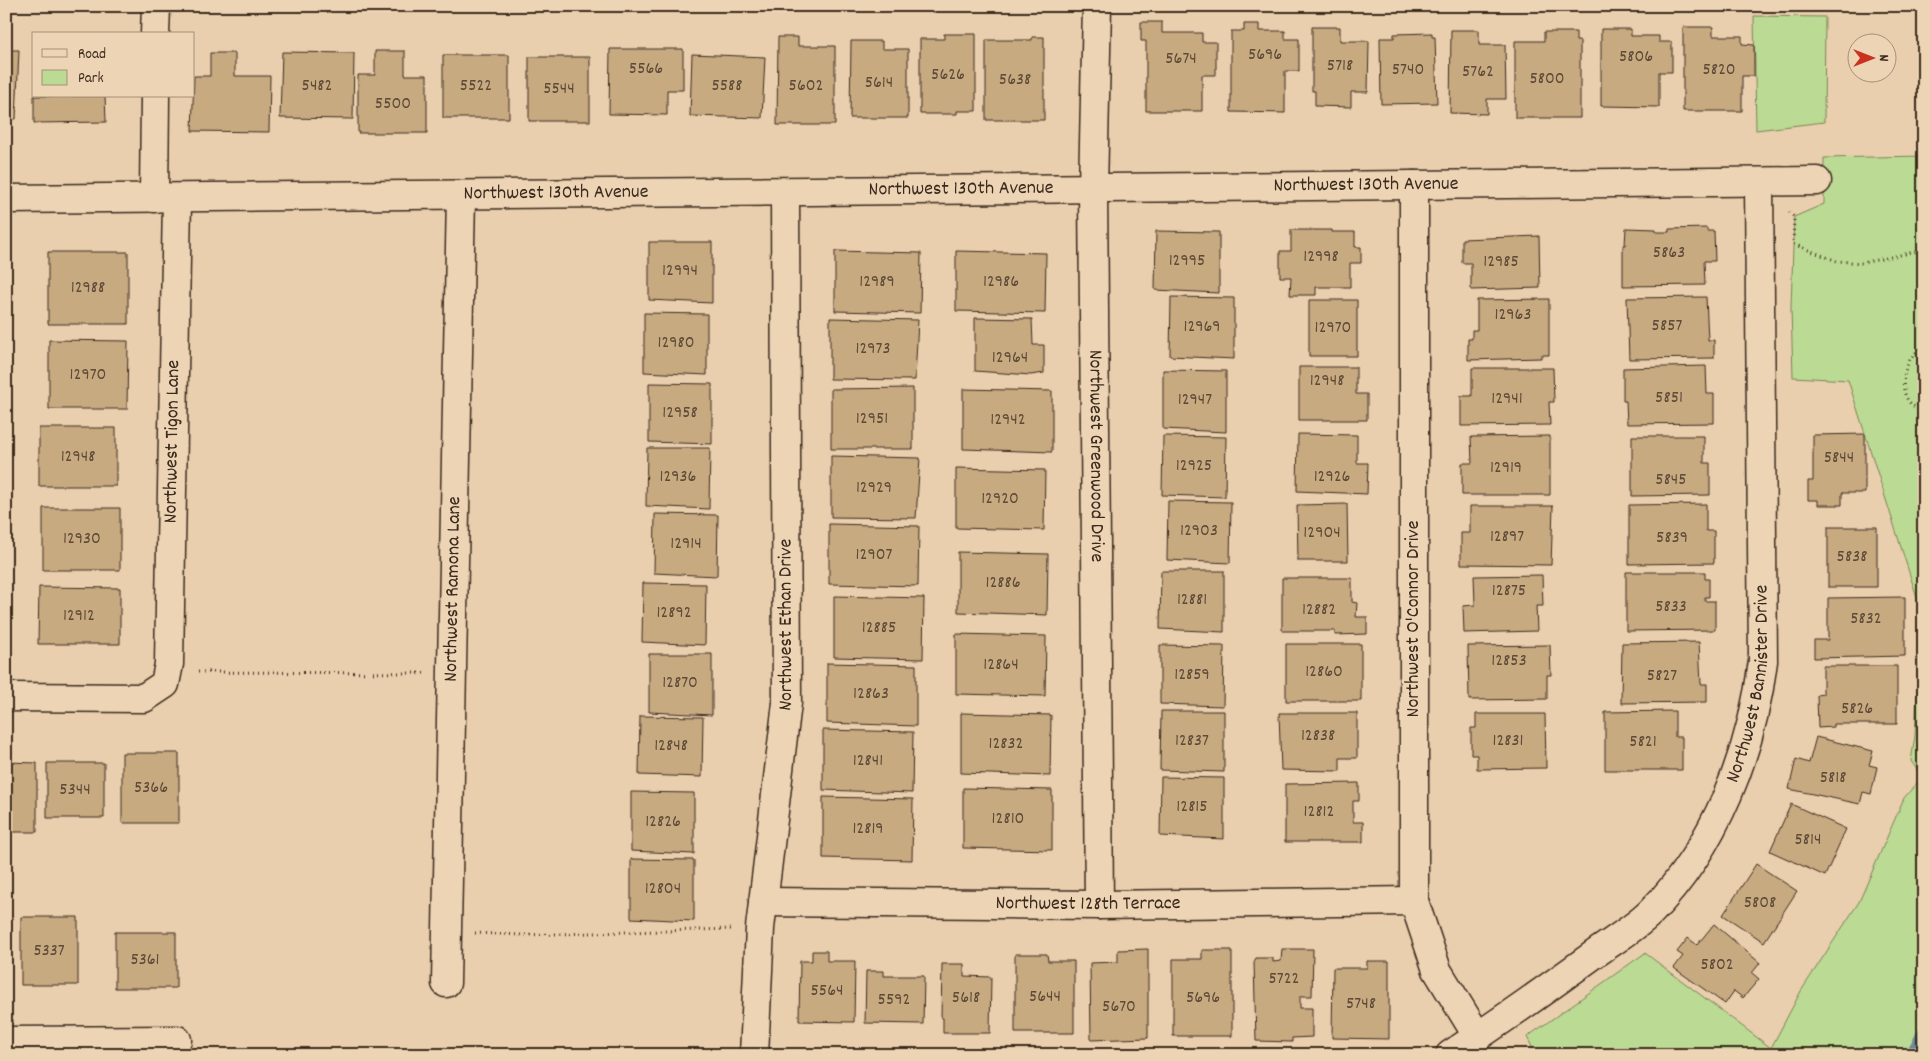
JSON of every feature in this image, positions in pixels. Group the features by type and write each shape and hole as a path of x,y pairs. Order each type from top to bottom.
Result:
{"street":[{"path":"155,32 156,6"},
{"name":"Northwest Greenwood Drive","path":"1097,6 1093,189 1099,906"},
{"name":"Northwest Tigon Lane","path":"154,98 166,199 169,664 166,678"},
{"name":"Northwest 130th Avenue","path":"6,199 166,199 1817,181"},
{"name":"Northwest Bannister Drive","path":"1450,1055 1518,1011 1649,914 1677,883 1699,848 1738,770 1759,692 1763,660 1759,182"},
{"name":"Northwest O'Connor Drive","path":"1414,185 1414,900 1437,970 1478,1037"},
{"name":"Northwest Ethan Drive","path":"754,1055 761,915 787,703 785,192"},
{"name":"Northwest Ramona Lane","path":"446,983 461,195"},
{"path":"6,697 144,698 166,678"},
{"name":"Northwest 128th Terrace","path":"761,915 1414,900"},
{"path":"6,1041 177,1040"}],"path":[{"path":"1759,182 1794,217 1793,244 1837,261 1862,263 1924,250"},
{"path":"1924,346 1912,357 1902,379 1905,398 1917,410 1924,412"},
{"path":"166,678 257,672 452,674"},
{"path":"447,932 522,935 761,915"}],"green space":[{"path":"1754,16 1825,17 1824,122 1756,130"},
{"path":"1924,156 1924,1055 1536,1055 1527,1037 1645,953 1771,1048 1801,991 1859,902 1904,798 1922,777 1911,761 1915,736 1921,610 1848,380 1793,377 1791,308 1794,217 1824,204 1824,158"}],"building":[{"path":"1141,22 1162,22 1162,33 1202,33 1202,42 1216,42 1216,75 1202,75 1202,111 1146,111 1146,41 1141,41"},
{"path":"1244,24 1259,24 1259,31 1285,31 1285,39 1299,39 1299,71 1285,71 1285,113 1231,112 1231,31 1244,31"},
{"path":"1312,27 1340,27 1340,41 1369,41 1368,92 1351,92 1351,107 1315,106 1315,91 1312,91"},
{"path":"1683,27 1713,27 1713,36 1742,36 1742,44 1754,45 1754,76 1742,76 1742,111 1683,111"},
{"path":"1601,29 1631,29 1631,36 1659,36 1659,42 1672,42 1672,72 1659,72 1659,107 1601,106"},
{"path":"1451,30 1479,30 1479,45 1505,45 1506,99 1487,99 1487,114 1450,113"},
{"path":"1544,32 1576,32 1576,41 1580,41 1580,118 1515,118 1515,41 1544,41"},
{"path":"1432,33 1432,37 1435,37 1437,103 1381,104 1380,38 1394,38 1394,34"},
{"path":"944,34 976,34 976,111 957,111 957,114 920,114 920,39 944,39"},
{"path":"778,37 798,37 798,46 835,46 835,125 777,125"},
{"path":"1032,37 1044,37 1044,120 986,120 986,40 1032,40"},
{"path":"851,41 882,41 882,49 908,49 908,118 850,118"},
{"path":"610,49 683,49 683,90 667,90 667,115 609,114"},
{"path":"6,50 19,50 16,119 6,119"},
{"path":"375,51 405,51 405,75 427,75 427,133 358,133 358,75 375,75"},
{"path":"282,52 354,53 353,119 280,118"},
{"path":"210,53 235,53 235,76 270,76 269,132 192,131 195,76 210,76"},
{"path":"692,54 765,57 762,118 690,116"},
{"path":"443,55 509,55 509,118 443,118"},
{"path":"529,57 590,57 590,121 529,121"},
{"path":"34,98 105,98 106,122 34,123"},
{"path":"1626,228 1656,229 1656,232 1669,232 1669,229 1707,228 1707,231 1714,231 1715,261 1704,261 1705,285 1623,286 1623,245 1625,245"},
{"path":"1291,230 1355,232 1355,247 1361,247 1361,263 1350,263 1350,287 1316,287 1316,295 1290,295 1291,277 1280,277 1280,251 1291,251"},
{"path":"1156,231 1219,232 1219,293 1155,290"},
{"path":"1539,236 1540,288 1471,290 1471,263 1462,263 1462,239"},
{"path":"649,242 712,242 712,303 649,300"},
{"path":"835,251 921,253 920,313 835,311"},
{"path":"956,251 1046,253 1045,313 956,311"},
{"path":"48,252 128,252 128,324 48,324"},
{"path":"1171,297 1234,298 1234,359 1170,356"},
{"path":"1706,297 1708,340 1714,340 1714,358 1629,359 1627,298"},
{"path":"1549,299 1549,355 1541,355 1541,358 1468,360 1468,339 1472,339 1472,330 1477,330 1477,300"},
{"path":"1309,300 1357,300 1357,356 1309,356"},
{"path":"644,313 707,314 707,375 644,372"},
{"path":"830,318 918,320 915,380 830,379"},
{"path":"975,318 1032,319 1033,345 1044,345 1044,373 1031,375 975,371"},
{"path":"49,340 128,341 127,409 49,409"},
{"path":"1706,366 1707,394 1714,394 1714,423 1627,424 1626,401 1623,401 1623,368"},
{"path":"1299,367 1356,367 1356,394 1367,394 1367,420 1299,420"},
{"path":"1472,368 1553,368 1554,402 1549,402 1550,425 1461,426 1461,396 1472,396"},
{"path":"1163,370 1226,371 1226,432 1163,429"},
{"path":"649,383 712,384 712,444 649,442"},
{"path":"913,388 913,449 831,449 831,389"},
{"path":"963,389 1052,391 1052,452 963,449"},
{"path":"39,428 116,428 116,486 39,486"},
{"path":"1298,434 1357,435 1357,463 1368,463 1367,494 1297,491"},
{"path":"1865,434 1865,493 1842,493 1842,505 1818,505 1818,500 1808,500 1808,481 1813,481 1813,435"},
{"path":"1163,436 1226,437 1225,497 1162,495"},
{"path":"1550,436 1550,495 1462,495 1462,463 1472,463 1471,437"},
{"path":"1632,436 1704,436 1704,463 1710,463 1710,495 1632,496"},
{"path":"647,448 710,448 709,509 646,506"},
{"path":"831,456 920,458 916,518 831,517"},
{"path":"956,468 1045,470 1044,530 956,528"},
{"path":"1168,501 1231,502 1230,563 1167,560"},
{"path":"1347,504 1348,561 1298,561 1297,505"},
{"path":"1706,504 1706,531 1714,531 1714,563 1629,564 1629,505"},
{"path":"1470,506 1553,506 1551,565 1461,564 1461,533 1470,533"},
{"path":"43,508 120,508 120,570 43,570"},
{"path":"655,514 718,515 717,576 654,573"},
{"path":"829,524 919,526 918,586 829,584"},
{"path":"1828,527 1877,527 1877,587 1828,587"},
{"path":"958,552 1048,554 1047,615 958,612"},
{"path":"1161,571 1224,571 1224,632 1160,629"},
{"path":"1626,572 1705,572 1705,579 1709,579 1709,597 1705,597 1705,601 1715,601 1715,630 1626,631"},
{"path":"1542,575 1543,606 1536,606 1537,631 1464,633 1463,606 1475,605 1474,576"},
{"path":"1282,578 1352,578 1352,602 1357,603 1356,617 1367,617 1367,634 1335,635 1335,631 1282,631"},
{"path":"643,583 706,584 705,645 642,642"},
{"path":"39,587 120,588 120,644 38,644"},
{"path":"834,596 924,598 923,659 834,657"},
{"path":"1905,597 1905,656 1814,658 1814,640 1828,640 1828,598"},
{"path":"956,634 1046,636 1045,696 956,694"},
{"path":"1699,642 1701,684 1707,684 1707,702 1621,703 1622,643"},
{"path":"1286,644 1361,644 1361,701 1286,701"},
{"path":"1160,645 1224,646 1223,706 1160,704"},
{"path":"1550,645 1551,675 1547,675 1547,699 1469,700 1468,646"},
{"path":"649,654 712,654 712,715 649,712"},
{"path":"827,663 916,665 916,726 827,723"},
{"path":"1823,666 1897,666 1897,724 1833,724 1833,727 1818,728 1817,695 1823,694"},
{"path":"1161,711 1224,711 1224,772 1160,770"},
{"path":"1675,711 1675,737 1682,737 1682,770 1605,770 1605,712"},
{"path":"961,713 1051,715 1050,776 961,773"},
{"path":"1279,713 1357,713 1357,758 1340,758 1340,771 1281,770"},
{"path":"1476,714 1545,714 1546,768 1477,769 1477,755 1471,755 1471,728 1476,728"},
{"path":"640,716 703,717 702,777 639,775"},
{"path":"823,730 913,732 912,793 823,790"},
{"path":"1816,737 1873,751 1869,765 1877,767 1871,794 1863,792 1860,804 1789,789 1796,759 1809,763"},
{"path":"122,753 179,753 179,823 122,823"},
{"path":"6,762 37,763 37,832 6,832"},
{"path":"47,763 104,763 104,818 47,818"},
{"path":"1161,777 1224,778 1224,839 1160,836"},
{"path":"1359,783 1359,801 1353,801 1353,822 1363,822 1363,842 1285,842 1285,784"},
{"path":"963,788 1052,790 1052,850 963,848"},
{"path":"631,792 694,793 694,854 631,851"},
{"path":"823,797 913,799 912,860 823,858"},
{"path":"1791,804 1846,829 1825,876 1770,851"},
{"path":"631,859 694,860 694,921 631,918"},
{"path":"1756,864 1797,891 1764,942 1723,915"},
{"path":"21,917 78,917 78,985 21,985"},
{"path":"6,919 8,920 8,992 6,992"},
{"path":"1714,924 1760,963 1752,973 1759,979 1743,998 1734,991 1725,1004 1674,968 1683,956 1677,952 1688,938 1697,945"},
{"path":"115,932 176,932 176,988 115,988"},
{"path":"1148,949 1148,1038 1091,1040 1090,963 1118,962 1118,950"},
{"path":"1282,949 1313,949 1312,996 1300,996 1300,1008 1312,1008 1312,1037 1292,1038 1292,1042 1256,1041 1254,962 1256,958 1273,958 1273,962 1281,961"},
{"path":"1202,950 1232,950 1232,1036 1173,1036 1173,959 1202,959"},
{"path":"812,951 827,951 827,961 855,961 854,1022 799,1021 800,961 812,961"},
{"path":"1015,954 1047,954 1048,961 1074,961 1074,1033 1015,1033"},
{"path":"1367,961 1389,961 1389,1039 1332,1038 1333,968 1367,968"},
{"path":"942,964 964,964 964,976 991,977 990,1033 943,1033 943,1018 941,1018"},
{"path":"866,971 884,971 884,976 924,976 923,1024 865,1023"}],"waterway":[{"path":"1909,1055 1924,1029"}]}
